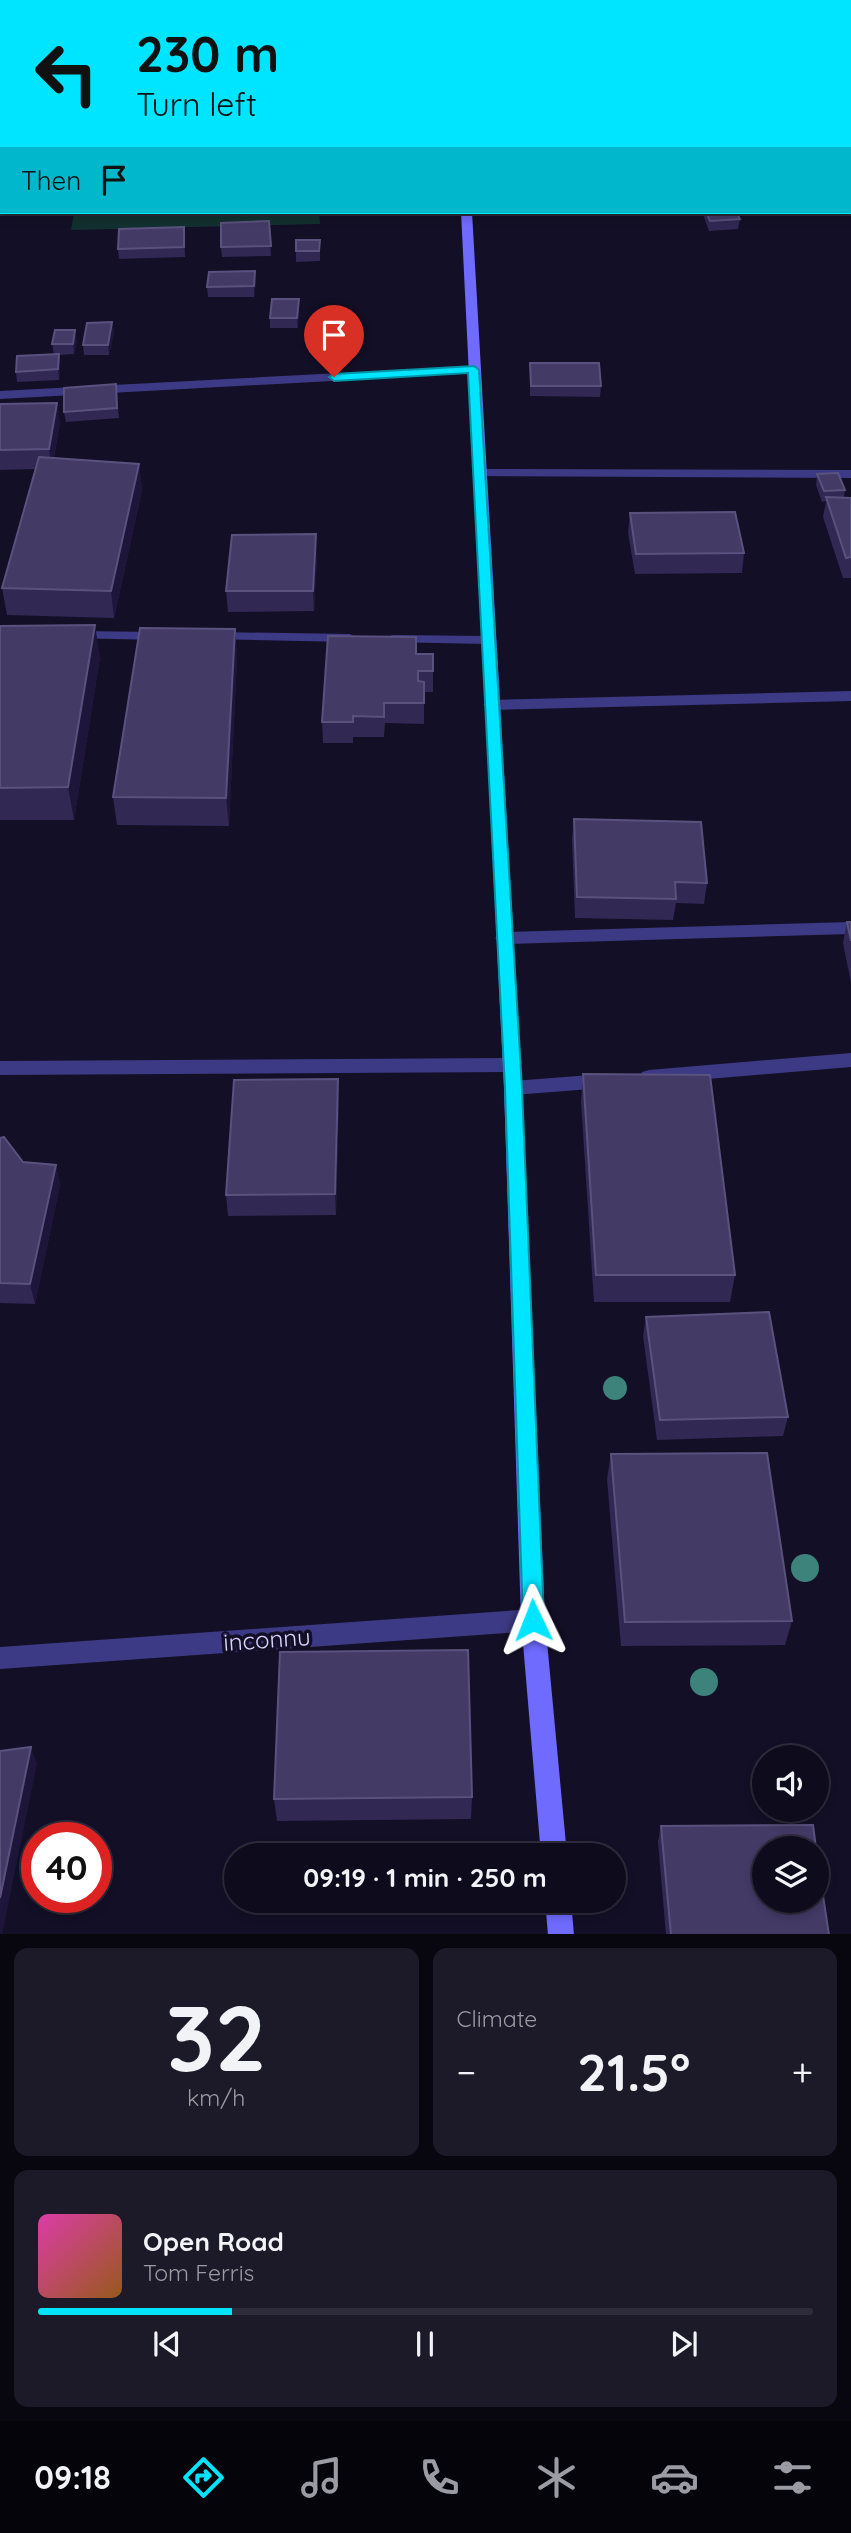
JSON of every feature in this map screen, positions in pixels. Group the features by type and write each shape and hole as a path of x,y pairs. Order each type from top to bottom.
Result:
{"street":[{"path":"466,214 513,1088 533,1620 553,1843"},
{"path":"0,395 474,370"},
{"path":"479,473 851,474"},
{"path":"56,634 487,640"},
{"path":"491,705 851,696"},
{"path":"504,938 851,928"},
{"path":"513,1088 851,1060"},
{"path":"0,1068 511,1065"},
{"name":"inconnu","path":"0,1658 533,1620"},
{"path":"559,1913 561,1934"}],"green space":[{"path":"74,214 319,214 320,224 71,230"}],"building":[{"path":"707,214 737,214 740,219 710,221"},
{"path":"269,221 271,246 221,247 221,223"},
{"path":"184,227 184,247 118,249 119,229"},
{"path":"296,240 320,240 319,251 296,251"},
{"path":"255,271 254,286 207,287 209,272"},
{"path":"272,299 299,299 297,318 270,318"},
{"path":"112,322 108,345 83,345 87,323"},
{"path":"55,330 75,330 73,344 52,344"},
{"path":"59,354 58,369 16,372 17,356"},
{"path":"530,363 599,363 601,386 531,386"},
{"path":"116,384 117,408 64,412 64,388"},
{"path":"57,403 49,449 0,450 0,404"},
{"path":"39,457 139,464 111,591 2,588"},
{"path":"838,473 845,490 824,491 817,474"},
{"path":"826,497 851,498 851,557 846,558"},
{"path":"735,512 744,553 636,554 630,513"},
{"path":"316,534 313,591 226,591 232,535"},
{"path":"95,625 68,787 0,788 0,626"},
{"path":"140,628 235,629 226,798 113,797"},
{"path":"328,636 416,637 416,654 433,654 433,671 418,671 418,681 424,682 424,703 384,703 384,717 353,716 353,722 322,722"},
{"path":"574,819 701,822 707,883 675,882 676,899 577,897"},
{"path":"847,922 851,922 851,941"},
{"path":"583,1074 710,1075 735,1275 596,1275"},
{"path":"338,1079 335,1194 226,1195 234,1080"},
{"path":"4,1137 23,1162 56,1165 30,1284 0,1283 0,1138"},
{"path":"769,1312 788,1417 660,1420 646,1317"},
{"path":"767,1453 792,1621 625,1622 611,1454"},
{"path":"468,1650 472,1797 274,1799 280,1652"},
{"path":"31,1747 0,1898 0,1751"},
{"path":"813,1825 814,1836 752,1836 752,1913 826,1913 829,1934 671,1934 661,1826"}],"route":[{"path":"334,377 474,370 513,1088 533,1620"}]}
